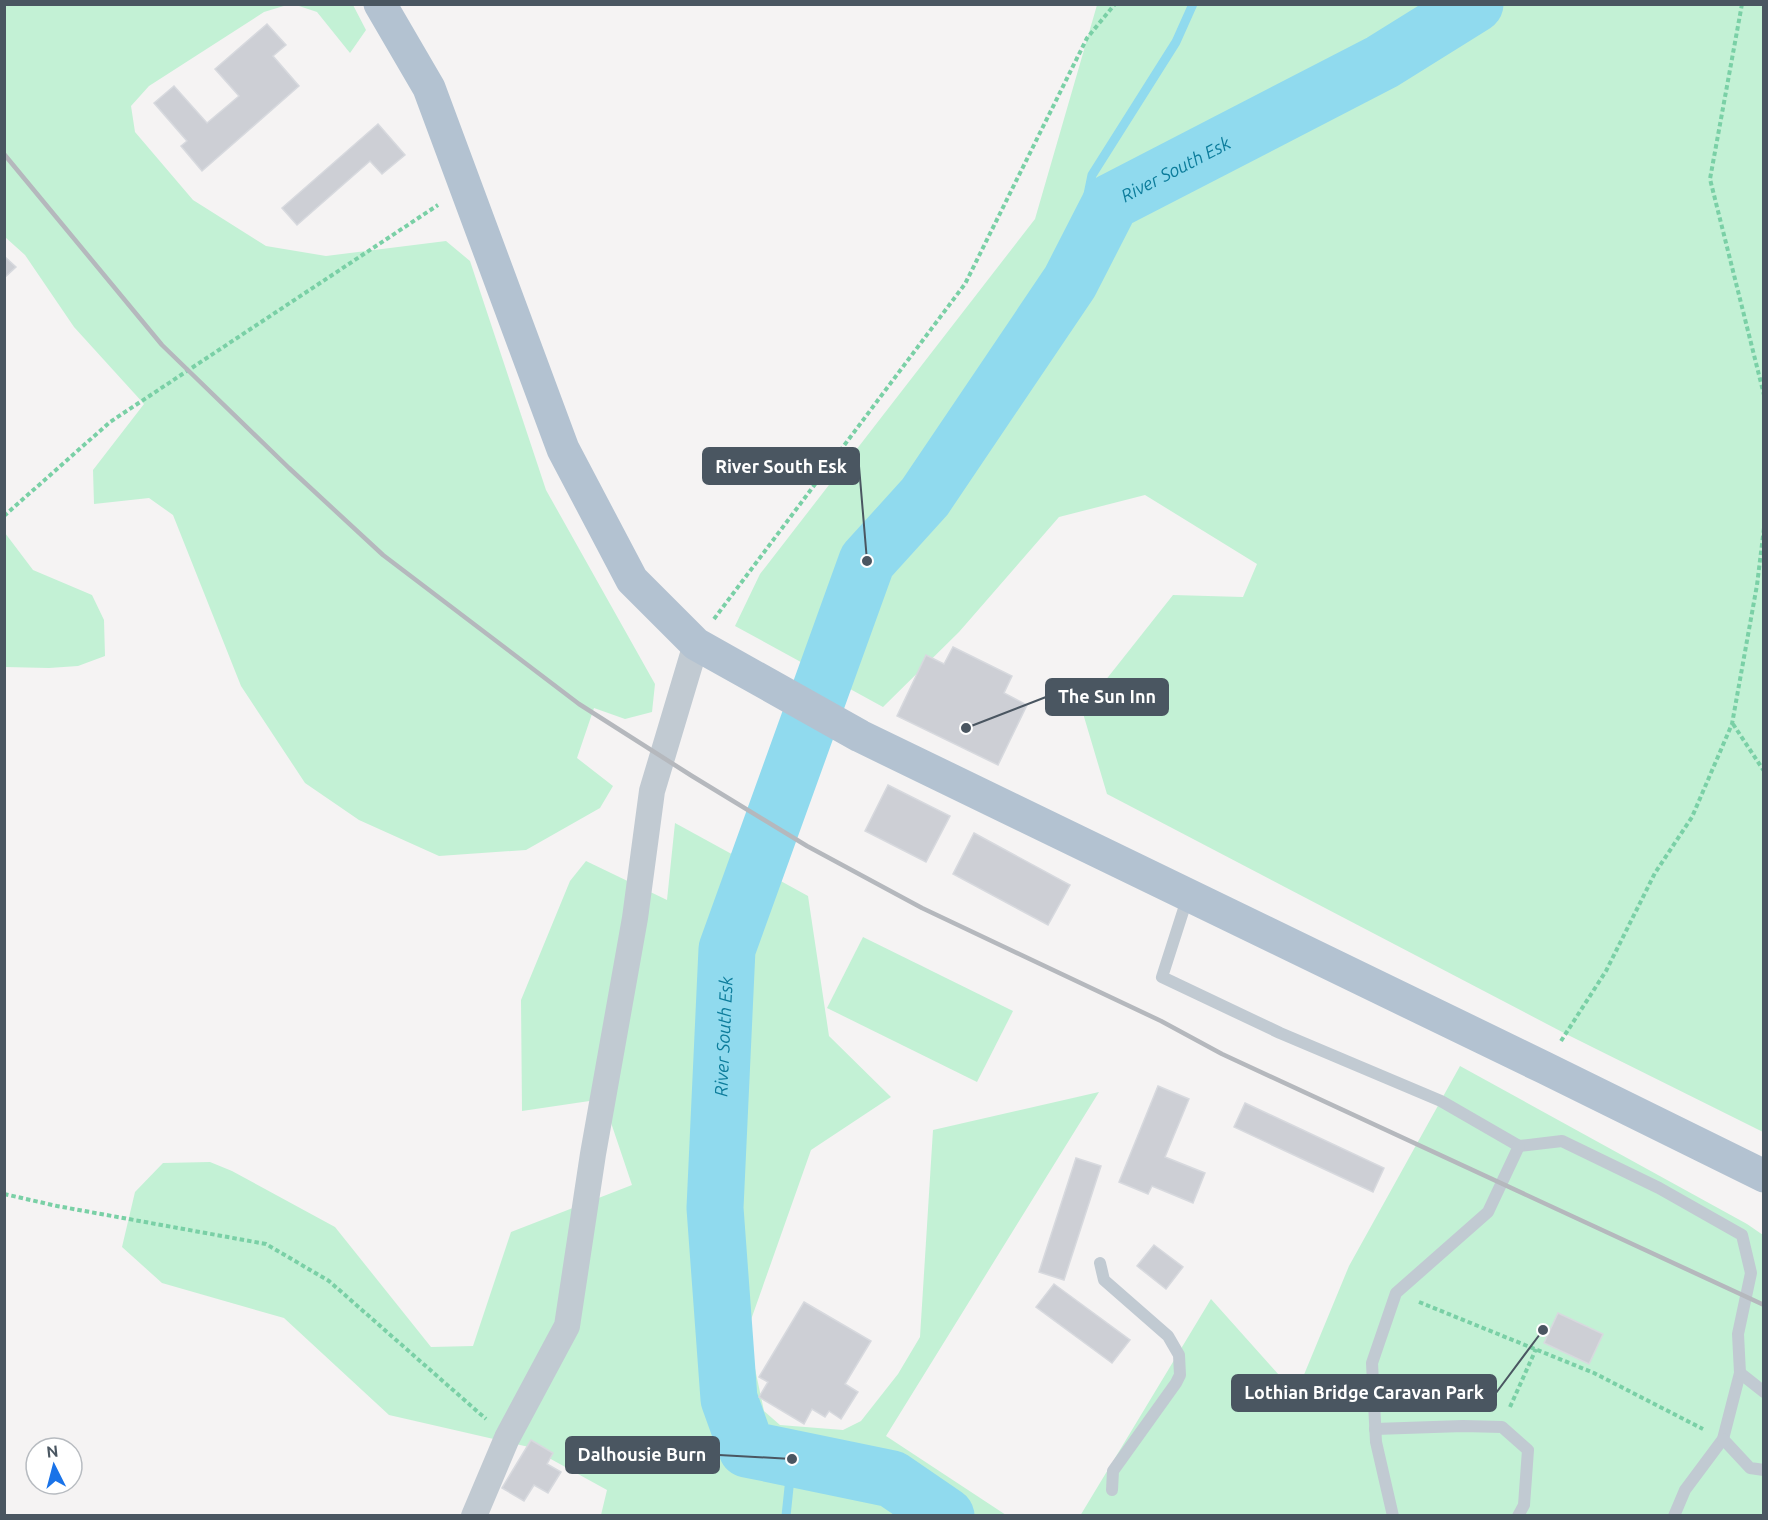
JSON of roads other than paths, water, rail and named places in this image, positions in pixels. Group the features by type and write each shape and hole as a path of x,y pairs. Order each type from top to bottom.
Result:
{"main road":[{"path":"380,4 429,88 563,449 632,580 696,644 860,736 1764,1176"}],"street":[{"path":"474,1515 507,1438 567,1326 593,1154 635,918 652,791 696,644"}],"lane":[{"path":"1189,895 1162,977 1280,1033 1441,1101 1519,1146 1562,1141 1659,1188 1742,1235 1751,1273 1738,1334 1740,1373 1723,1439 1685,1491 1674,1515"},
{"path":"1394,1515 1376,1442 1372,1363 1396,1293 1488,1212 1519,1146"},
{"path":"1100,1263 1104,1280 1168,1336 1179,1355 1180,1375 1113,1471 1112,1490"},
{"path":"1740,1373 1764,1392"},
{"path":"1375,1430 1463,1426 1502,1427 1528,1450 1524,1505 1518,1515"},
{"path":"1723,1439 1750,1468 1764,1470"}],"waterway":[{"path":"1070,282 1092,175 1176,42 1193,4"},
{"name":"River South Esk","path":"946,1516 892,1479 747,1449 729,1399 715,1208 727,949 867,561 925,497 1070,282 1111,202 1382,62 1475,4"},
{"path":"786,1516 792,1459"}],"railway":[{"path":"4,154 162,345 289,468 383,555 579,704 807,846 922,908 1161,1021 1222,1054 1764,1305"}],"place":[{"name":"River South Esk","path":"867,561"},
{"name":"The Sun Inn","path":"966,728"},
{"name":"Lothian Bridge Caravan Park","path":"1543,1330"},
{"name":"Dalhousie Burn","path":"792,1459"}]}
